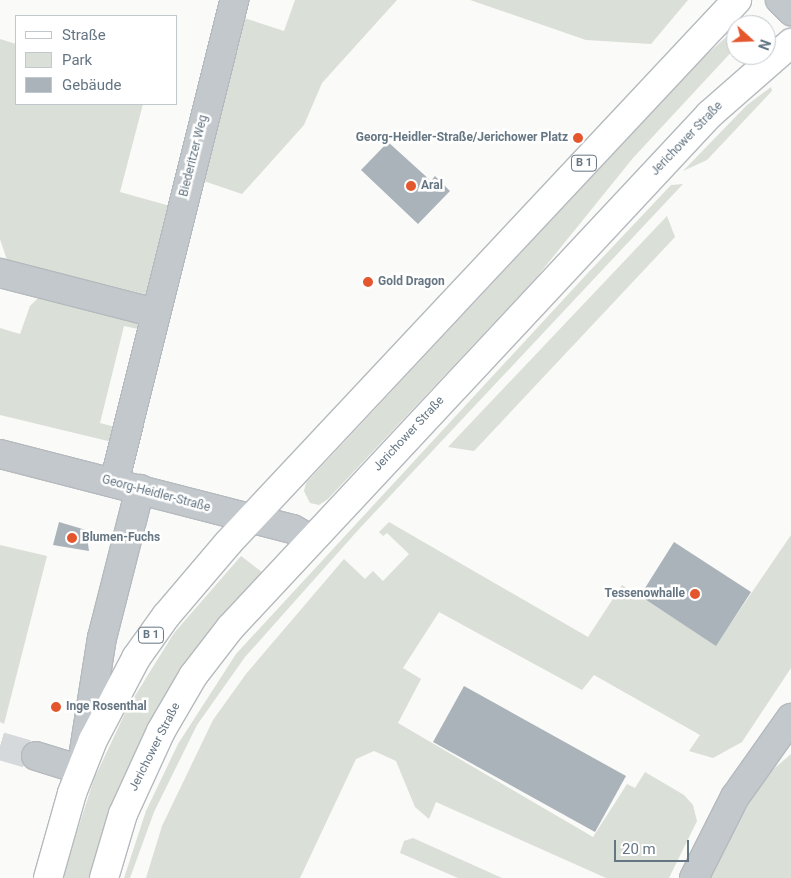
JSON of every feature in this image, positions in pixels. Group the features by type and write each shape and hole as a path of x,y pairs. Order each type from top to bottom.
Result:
{"main road":[{"name":"B 1","path":"48,878 81,770 107,711 147,641 250,520 737,0"},
{"name":"Jerichower Straße","path":"104,878 132,791 186,688 230,628 310,539 710,114 791,43"}],"street":[{"name":"Biederitzer Weg","path":"127,486 156,313 234,0"},
{"path":"780,0 791,11"},
{"path":"0,273 156,313"},
{"name":"Georg-Heidler-Straße","path":"0,454 250,520 293,529 310,539"},
{"path":"36,756 81,770 127,486"},
{"path":"694,878 735,797 791,718"}],"green space":[{"path":"295,0 397,0 322,83 304,125 242,194 189,176 235,15 284,31"},
{"path":"470,0 688,0 651,44 586,40"},
{"path":"726,37 726,58 633,158 536,278 328,499 319,505 310,503 304,491 306,483 702,59"},
{"path":"0,39 15,44 15,105 143,105 120,192 170,206 148,295 7,260 0,239"},
{"path":"771,87 772,91 707,160 683,171 747,105"},
{"path":"683,184 360,528 245,657 197,725 154,812 130,878 124,878 146,811 178,744 236,654 671,185"},
{"path":"667,216 675,237 474,451 448,447"},
{"path":"47,289 142,312 143,330 124,326 100,423 119,428 112,442 0,415 0,328 20,334 30,306"},
{"path":"389,522 588,637 622,585 716,645 791,535 791,668 742,742 713,758 689,751 700,735 594,675 582,690 439,612 403,668 421,679 398,723 593,837 627,784 635,788 645,772 684,795 693,805 697,821 669,878 606,878 436,802 429,819 415,807 396,761 374,751 356,759 300,878 146,878 162,826 213,720 246,674 344,559 365,579 373,571 383,581 409,554 387,533 383,536 379,532"},
{"path":"0,545 47,556 4,724 0,722"},
{"path":"241,556 262,572 209,632 157,710 121,784 89,878 62,878 94,779 128,707 174,633"},
{"path":"791,754 791,878 708,878 763,778"},
{"path":"413,838 502,878 458,878 400,853 404,841"}],"building":[{"name":"Aral","path":"388,142 431,181 435,176 450,191 418,224 361,170"},
{"name":"Blumen-Fuchs","path":"59,522 86,530 89,551 53,545"},
{"name":"Tessenowhalle","path":"674,542 751,592 716,646 640,596"},
{"path":"464,686 626,776 595,832 433,742"}],"tunnel":[{"path":"0,746 36,756"}],"place":[{"name":"Georg-Heidler-Straße/Jerichower Platz","path":"578,138"},
{"name":"Aral","path":"411,186"},
{"name":"Gold Dragon","path":"368,282"},
{"name":"Blumen-Fuchs","path":"72,538"},
{"name":"Tessenowhalle","path":"695,594"},
{"name":"Inge Rosenthal","path":"56,707"}]}
